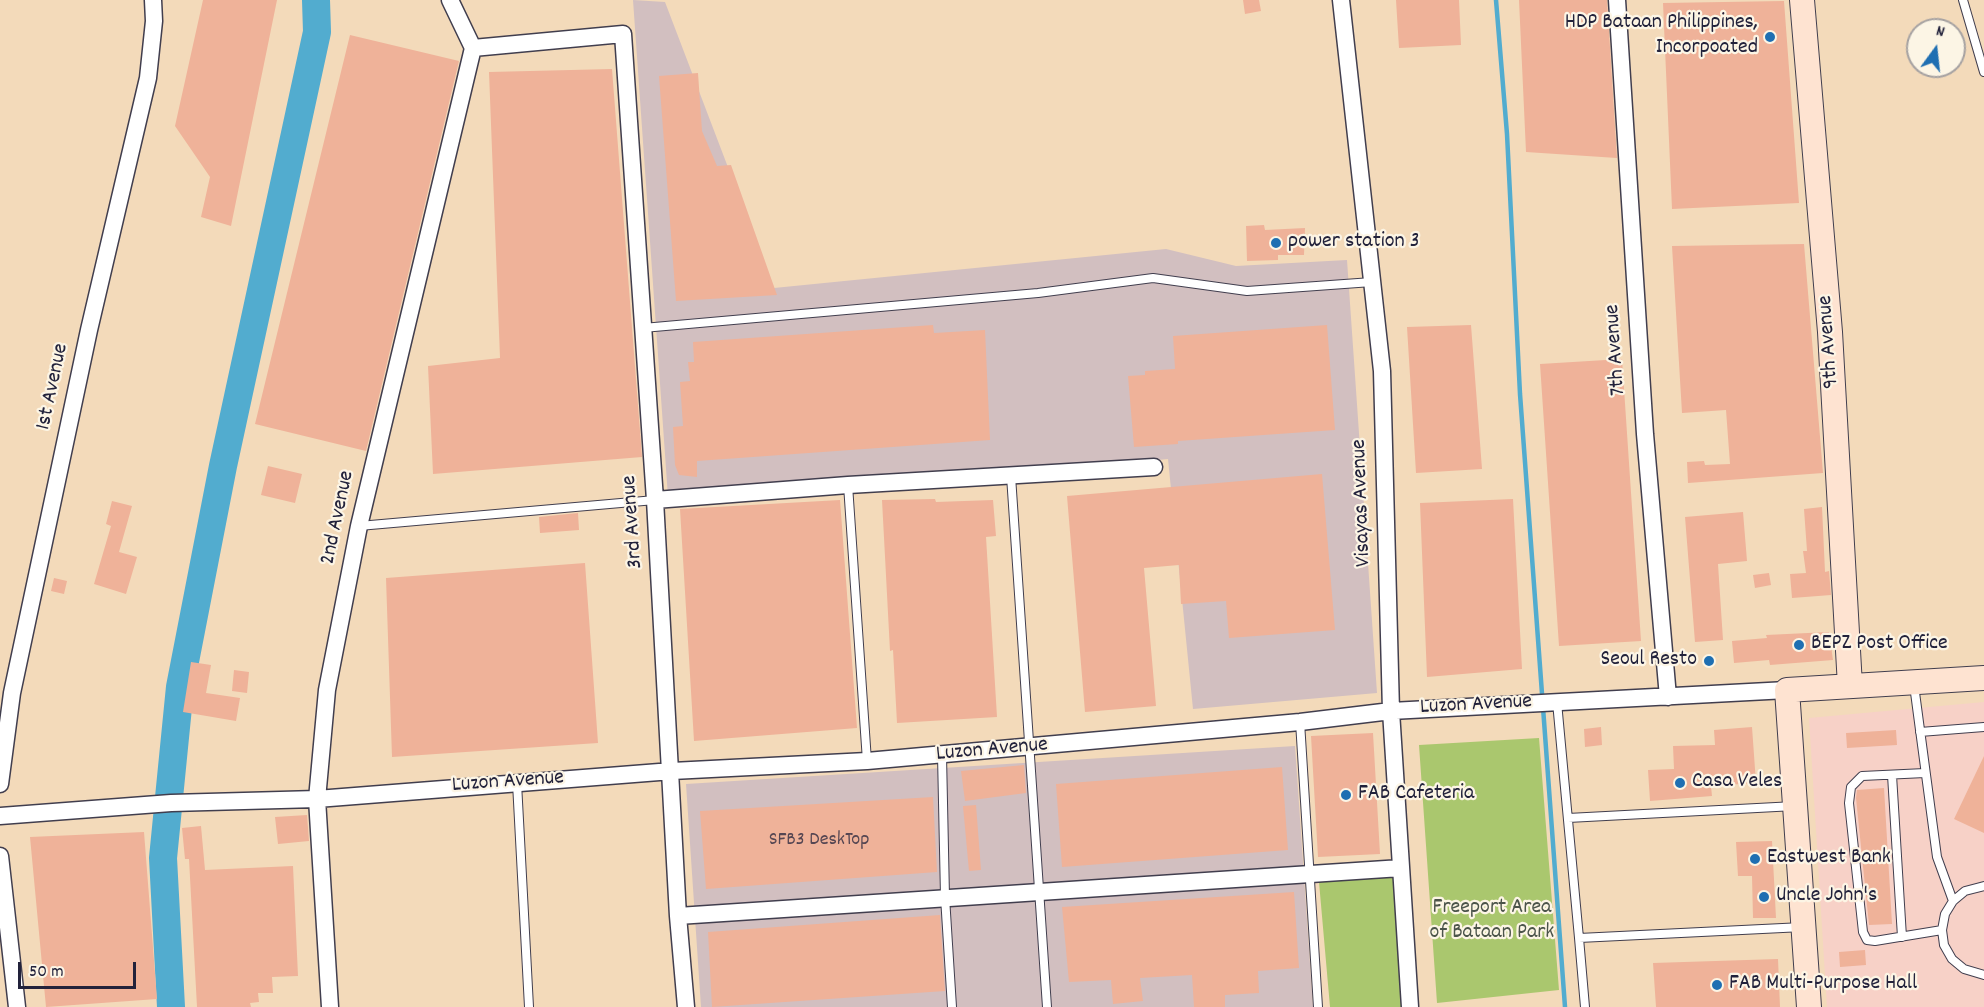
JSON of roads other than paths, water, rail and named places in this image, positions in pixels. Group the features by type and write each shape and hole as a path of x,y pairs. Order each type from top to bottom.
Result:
{"street":[{"name":"1st Avenue","path":"0,784 12,693 89,330 148,78 154,21 153,0"},
{"path":"450,0 473,48"},
{"name":"Visayas Avenue","path":"1341,0 1382,371 1391,711 1410,1007"},
{"name":"7th Avenue","path":"1617,0 1645,434 1668,698"},
{"name":"9th Avenue","path":"1802,0 1830,332 1850,686"},
{"name":"3rd Avenue","path":"473,48 623,34 672,771 678,916 686,1007"},
{"name":"2nd Avenue","path":"330,1007 317,798 327,690 359,526 473,48"},
{"path":"655,500 848,485 1154,467"},
{"name":"Luzon Avenue","path":"0,816 171,803 317,798 672,771 867,761 1031,748 1391,711 1668,698 1984,678"},
{"path":"1787,690 1809,1007"},
{"path":"0,856 17,1007"},
{"path":"678,916 1401,868"}],"lane":[{"path":"1963,0 1984,72"},
{"path":"642,328 1038,293 1153,278 1247,291 1372,282"},
{"path":"1011,476 1047,1007"},
{"path":"848,485 867,761"},
{"path":"359,526 655,500"},
{"path":"1914,682 1937,857 1953,901"},
{"path":"1553,702 1568,818 1585,1007"},
{"path":"1300,722 1318,1007"},
{"path":"1920,732 1984,727"},
{"path":"942,755 945,897 952,1007"},
{"path":"1925,773 1862,777 1851,788 1849,803 1863,932 1867,940 1875,941 1942,930"},
{"path":"1892,775 1902,937"},
{"path":"517,782 529,1007"},
{"path":"1568,818 1795,806"},
{"path":"1984,886 1965,891 1953,901 1945,914 1942,930 1944,945 1952,959 1964,969 1984,975"},
{"path":"1580,938 1803,927"}],"waterway":[{"path":"171,1007 163,858 180,687 223,466 317,32 316,0"},
{"path":"1496,0 1507,134 1520,394 1565,1007"}],"place":[{"name":"HDP Bataan Philippines, Incorpoated","path":"1770,37"},
{"name":"power station 3","path":"1276,243"},
{"name":"BEPZ Post Office","path":"1799,645"},
{"name":"Seoul Resto","path":"1709,661"},
{"name":"Casa Veles","path":"1680,783"},
{"name":"FAB Cafeteria","path":"1346,795"},
{"name":"Eastwest Bank","path":"1755,859"},
{"name":"Uncle John's","path":"1764,897"},
{"name":"FAB Multi-Purpose Hall","path":"1717,985"}],"park label":[{"name":"Freeport Area of Bataan Park","path":"1492,922"}]}
